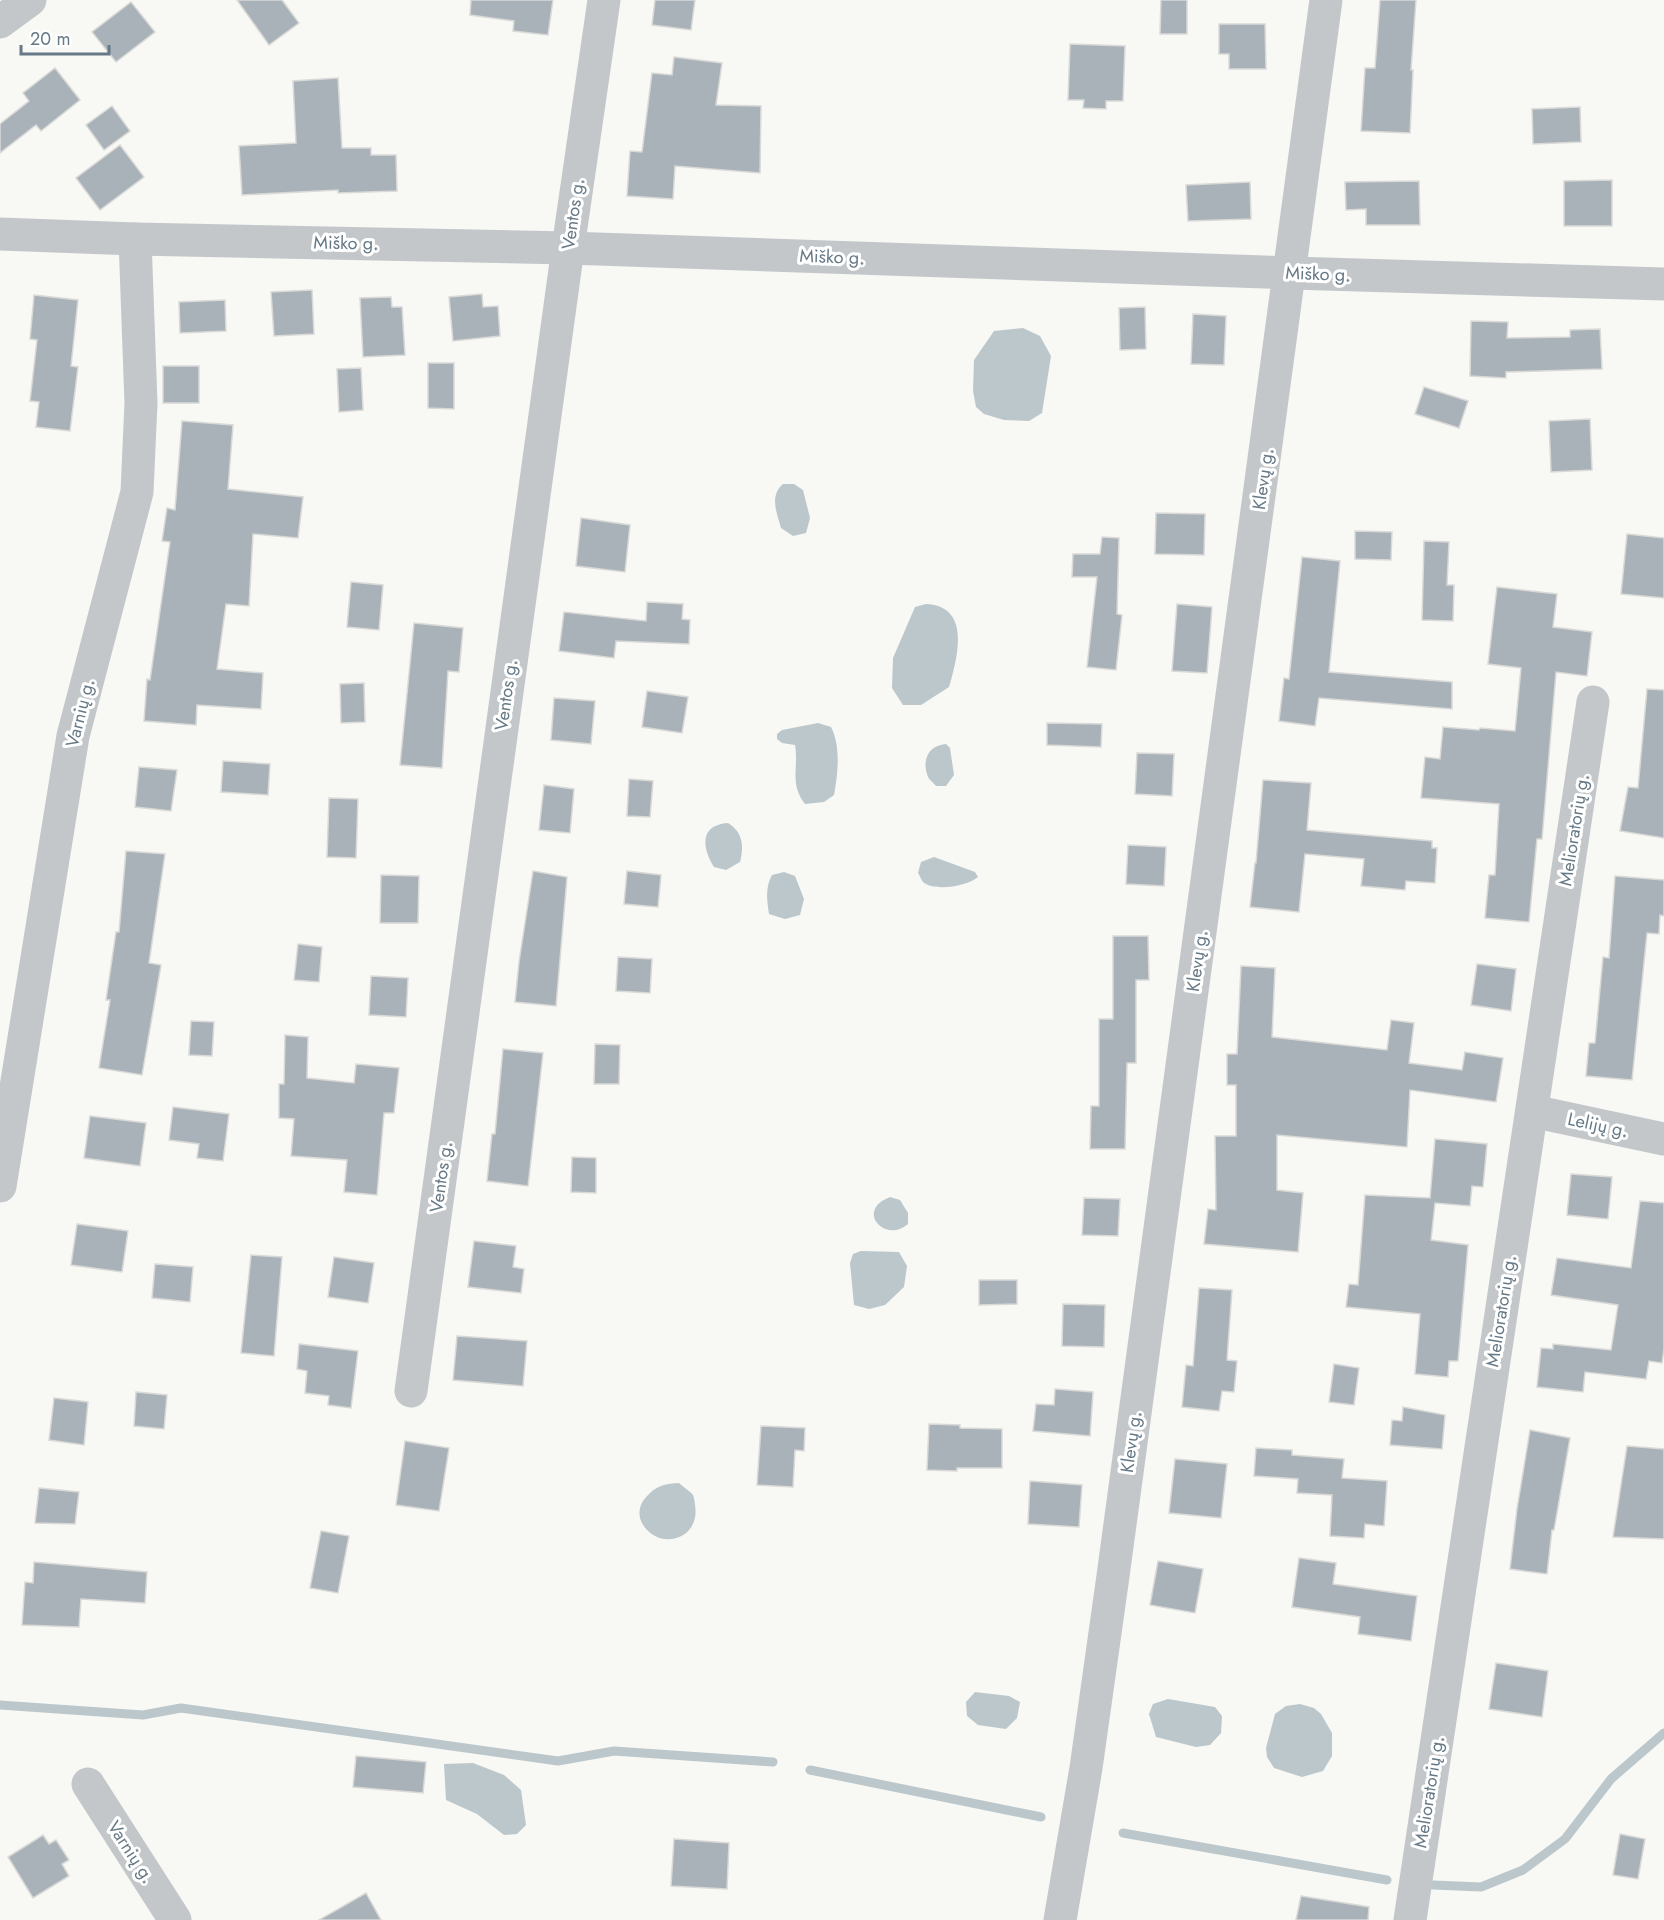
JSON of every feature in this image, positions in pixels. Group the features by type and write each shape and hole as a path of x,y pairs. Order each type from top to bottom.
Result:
{"street":[{"path":"0,22 30,0"},
{"name":"Ventos g.","path":"411,1391 604,0"},
{"name":"Klevų g.","path":"1060,1920 1086,1768 1113,1576 1291,273 1326,0"},
{"name":"Miško g.","path":"0,234 568,248 1664,284"},
{"name":"Varnių g.","path":"0,1186 73,736 137,492 141,403 135,239"},
{"name":"Melioratorių g.","path":"1410,1920 1593,702"},
{"name":"Lelijų g.","path":"1532,1111 1664,1139"},
{"name":"Varnių g.","path":"88,1784 175,1920"}],"shaded area":[{"path":"1023,328 1040,336 1051,356 1042,413 1029,421 1004,420 984,414 976,407 973,391 974,360 994,331"},
{"path":"783,484 794,484 803,490 810,518 806,533 793,536 781,528 775,499"},
{"path":"926,604 941,607 950,614 956,624 958,636 955,662 949,687 921,705 903,705 892,688 893,658 915,607"},
{"path":"818,723 831,727 836,743 838,760 834,795 824,802 805,804 797,789 795,745 782,743 777,739 777,734 782,730"},
{"path":"946,744 950,748 954,775 946,786 936,786 928,776 927,758 936,747"},
{"path":"728,823 739,835 742,851 740,862 726,870 714,867 707,852 706,839 712,828"},
{"path":"934,857 975,872 978,877 967,883 951,887 928,885 923,882 918,873 921,862"},
{"path":"784,872 795,876 804,899 800,915 785,919 769,914 767,899 767,889 772,875"},
{"path":"890,1197 900,1200 908,1213 908,1224 899,1229 883,1228 874,1217 875,1210 880,1203"},
{"path":"861,1251 899,1252 907,1266 904,1287 885,1305 869,1309 854,1305 850,1263 853,1254"},
{"path":"679,1483 694,1497 695,1517 692,1527 677,1538 658,1537 649,1532 642,1523 641,1506 654,1489 667,1484"},
{"path":"975,1692 1009,1696 1020,1702 1017,1718 1006,1729 978,1725 967,1716 966,1702"},
{"path":"1168,1699 1215,1707 1222,1716 1221,1733 1210,1745 1196,1747 1156,1737 1149,1714 1153,1704"},
{"path":"1300,1704 1314,1708 1321,1714 1332,1733 1332,1756 1323,1771 1302,1777 1274,1768 1267,1757 1266,1748 1275,1714 1286,1706"},
{"path":"473,1763 504,1775 521,1790 526,1825 517,1834 504,1835 477,1814 446,1800 444,1764"}],"building":[{"path":"237,0 282,0 299,23 269,45"},
{"path":"471,0 553,0 548,35 513,31 514,21 470,15"},
{"path":"655,0 695,0 691,30 652,25"},
{"path":"1161,0 1187,0 1187,34 1160,34"},
{"path":"1380,0 1416,0 1411,70 1413,70 1410,133 1361,131 1365,68 1375,68"},
{"path":"131,2 155,32 116,62 92,32"},
{"path":"1219,24 1265,24 1266,69 1229,69 1229,54 1219,54"},
{"path":"1070,44 1125,46 1123,101 1106,101 1106,109 1083,108 1084,100 1068,100"},
{"path":"674,57 722,63 716,105 761,106 760,173 675,166 673,199 627,196 630,151 642,152 652,73 672,75"},
{"path":"55,68 80,100 41,131 36,125 0,153 0,124 29,101 23,93"},
{"path":"338,78 342,148 371,148 371,155 396,155 397,191 338,193 338,190 242,195 239,146 296,143 293,81"},
{"path":"112,106 130,131 104,150 86,125"},
{"path":"1580,107 1581,142 1533,144 1532,109"},
{"path":"120,145 144,177 100,210 76,178"},
{"path":"1612,180 1612,226 1564,226 1564,181"},
{"path":"1419,181 1420,225 1366,225 1366,209 1346,210 1345,182"},
{"path":"1250,182 1251,219 1188,221 1186,185"},
{"path":"312,290 314,334 274,336 271,292"},
{"path":"482,294 483,307 498,306 500,336 453,341 449,297"},
{"path":"34,295 78,300 71,366 78,367 70,431 36,427 39,402 30,401 37,340 30,339"},
{"path":"391,297 392,307 402,307 405,355 363,357 360,298"},
{"path":"225,300 226,331 180,333 179,302"},
{"path":"1145,307 1146,349 1120,350 1119,308"},
{"path":"1193,314 1226,316 1224,365 1191,364"},
{"path":"1471,321 1508,322 1507,338 1570,337 1570,330 1600,329 1602,369 1506,372 1506,378 1470,376"},
{"path":"428,363 454,363 454,409 428,408"},
{"path":"163,366 199,366 199,403 163,403"},
{"path":"361,368 363,410 339,412 337,369"},
{"path":"1424,387 1468,401 1459,428 1415,414"},
{"path":"1590,419 1592,470 1551,472 1549,421"},
{"path":"182,421 233,425 228,489 303,497 298,538 253,534 249,606 226,604 217,669 263,673 261,709 197,705 196,725 144,721 147,679 150,680 170,542 162,541 167,508 175,510"},
{"path":"1156,513 1205,514 1204,555 1155,554"},
{"path":"581,518 630,525 625,572 576,566"},
{"path":"1355,531 1392,532 1391,560 1355,559"},
{"path":"1627,534 1664,538 1664,598 1621,594"},
{"path":"1102,537 1119,538 1117,614 1122,615 1116,670 1087,667 1097,577 1072,577 1073,554 1100,554"},
{"path":"1424,541 1449,542 1447,585 1454,585 1453,621 1422,620"},
{"path":"1302,557 1340,561 1329,672 1452,682 1452,709 1319,698 1315,726 1279,721 1284,678 1289,679"},
{"path":"351,582 383,585 379,630 347,627"},
{"path":"1497,587 1557,594 1553,627 1592,632 1587,676 1556,672 1542,839 1537,839 1529,922 1485,918 1489,875 1495,875 1499,804 1421,798 1425,757 1440,759 1443,727 1515,731 1521,668 1488,664"},
{"path":"647,602 683,604 682,619 690,620 689,644 616,641 614,658 559,651 564,612 646,621"},
{"path":"1177,604 1212,607 1207,673 1172,671"},
{"path":"414,623 463,628 459,672 448,671 442,768 400,765"},
{"path":"364,683 365,722 341,723 340,684"},
{"path":"1647,689 1664,690 1664,838 1620,831 1628,787 1638,788"},
{"path":"647,691 688,697 682,733 642,727"},
{"path":"554,698 595,701 591,744 551,740"},
{"path":"1047,723 1102,724 1101,747 1047,745"},
{"path":"1137,753 1174,754 1172,796 1135,794"},
{"path":"223,761 270,764 268,795 221,792"},
{"path":"139,767 177,770 171,811 135,807"},
{"path":"629,779 653,781 650,817 627,816"},
{"path":"1263,780 1311,783 1307,830 1432,841 1432,848 1437,848 1435,883 1406,881 1405,890 1361,886 1364,859 1305,854 1299,912 1250,907"},
{"path":"544,785 574,789 570,833 539,830"},
{"path":"329,798 358,799 356,858 327,857"},
{"path":"1128,845 1166,847 1164,886 1126,884"},
{"path":"126,851 165,854 149,963 161,965 142,1075 99,1068 110,1000 106,1000 116,932 119,932"},
{"path":"533,871 567,877 556,1006 515,1002"},
{"path":"627,871 661,875 658,907 624,904"},
{"path":"381,875 419,876 418,923 380,923"},
{"path":"1615,876 1664,880 1664,916 1660,915 1659,934 1647,933 1632,1080 1586,1076 1589,1043 1595,1043 1603,957 1609,958"},
{"path":"1113,936 1148,936 1149,980 1136,980 1136,1063 1127,1063 1125,1149 1090,1149 1091,1106 1099,1106 1099,1019 1113,1019"},
{"path":"298,944 322,947 319,982 294,980"},
{"path":"618,957 652,959 650,993 616,991"},
{"path":"1477,964 1516,969 1511,1011 1471,1005"},
{"path":"1241,966 1275,968 1272,1037 1387,1050 1391,1020 1414,1023 1409,1063 1462,1070 1465,1052 1503,1058 1496,1102 1410,1090 1407,1147 1277,1135 1277,1190 1303,1193 1298,1252 1204,1244 1208,1209 1216,1210 1215,1136 1236,1136 1236,1085 1227,1085 1227,1054 1237,1054"},
{"path":"371,976 408,978 406,1017 369,1015"},
{"path":"191,1021 214,1022 212,1056 189,1055"},
{"path":"285,1035 308,1037 307,1078 354,1083 356,1064 399,1068 394,1113 384,1113 377,1195 344,1192 347,1160 291,1156 294,1119 279,1118 279,1084 284,1084"},
{"path":"595,1044 620,1045 619,1084 594,1084"},
{"path":"503,1049 543,1053 528,1186 487,1181 492,1134 495,1134"},
{"path":"173,1107 229,1114 223,1161 197,1158 199,1144 169,1140"},
{"path":"90,1116 146,1123 140,1166 84,1158"},
{"path":"1435,1139 1487,1144 1483,1187 1472,1186 1470,1206 1435,1203 1431,1240 1468,1245 1458,1361 1449,1361 1448,1377 1415,1374 1420,1314 1346,1307 1349,1284 1358,1285 1365,1195 1430,1198"},
{"path":"572,1157 596,1158 596,1193 571,1192"},
{"path":"1571,1174 1612,1177 1608,1219 1567,1215"},
{"path":"1084,1198 1120,1199 1118,1236 1082,1235"},
{"path":"1640,1201 1664,1203 1664,1349 1662,1363 1649,1361 1646,1379 1585,1372 1583,1392 1537,1387 1541,1348 1553,1349 1553,1344 1611,1350 1618,1305 1551,1295 1557,1258 1631,1268"},
{"path":"77,1224 128,1231 122,1272 71,1265"},
{"path":"474,1241 516,1246 513,1267 524,1269 521,1293 468,1287"},
{"path":"251,1255 282,1257 274,1356 241,1353"},
{"path":"334,1257 374,1263 368,1303 328,1297"},
{"path":"155,1264 193,1267 190,1302 152,1298"},
{"path":"979,1280 1017,1280 1017,1304 979,1305"},
{"path":"1199,1288 1232,1290 1227,1360 1237,1361 1234,1392 1222,1391 1219,1411 1182,1407 1186,1365 1193,1366"},
{"path":"1063,1304 1105,1305 1104,1347 1062,1346"},
{"path":"457,1336 527,1341 523,1386 453,1380"},
{"path":"299,1344 358,1351 351,1408 328,1405 329,1396 305,1393 307,1371 297,1369"},
{"path":"1334,1364 1359,1368 1354,1405 1329,1402"},
{"path":"1055,1389 1093,1392 1090,1436 1033,1431 1036,1404 1054,1405"},
{"path":"136,1392 167,1395 164,1429 134,1426"},
{"path":"54,1398 88,1402 84,1445 49,1440"},
{"path":"1403,1407 1445,1415 1442,1449 1390,1445 1392,1420 1402,1421"},
{"path":"929,1424 960,1425 960,1428 1002,1429 1002,1468 927,1470"},
{"path":"761,1426 805,1428 804,1451 795,1450 793,1487 757,1485"},
{"path":"1530,1430 1570,1438 1554,1530 1552,1530 1547,1574 1510,1569"},
{"path":"405,1441 449,1448 439,1511 396,1505"},
{"path":"1627,1446 1664,1449 1664,1539 1613,1537"},
{"path":"1256,1448 1292,1450 1292,1455 1344,1459 1342,1478 1387,1481 1384,1526 1365,1524 1364,1538 1330,1536 1332,1495 1297,1493 1298,1479 1254,1476"},
{"path":"1175,1459 1227,1464 1221,1518 1169,1513"},
{"path":"1030,1481 1082,1485 1079,1527 1028,1524"},
{"path":"39,1488 79,1492 75,1524 35,1523"},
{"path":"321,1531 349,1536 338,1593 310,1588"},
{"path":"1299,1558 1336,1563 1333,1584 1417,1596 1411,1641 1358,1634 1360,1617 1292,1607"},
{"path":"1158,1561 1203,1569 1195,1613 1150,1605"},
{"path":"34,1562 147,1572 145,1603 81,1599 79,1627 22,1625 25,1582 33,1583"},
{"path":"1496,1663 1548,1671 1542,1717 1489,1709"},
{"path":"356,1756 426,1762 423,1793 353,1787"},
{"path":"1620,1834 1645,1839 1638,1879 1613,1875"},
{"path":"43,1835 49,1844 56,1840 69,1860 62,1864 69,1876 33,1898 8,1857"},
{"path":"674,1839 729,1843 727,1889 671,1886"},
{"path":"366,1893 381,1920 319,1920"},
{"path":"1301,1896 1369,1907 1368,1920 1296,1920"}],"waterway":[{"path":"0,1705 143,1715 181,1708 558,1761 614,1751 773,1762"},
{"path":"1433,1885 1481,1887 1523,1870 1565,1839 1611,1779 1664,1733"},
{"path":"810,1770 1041,1817"},
{"path":"1123,1833 1387,1880"}]}
